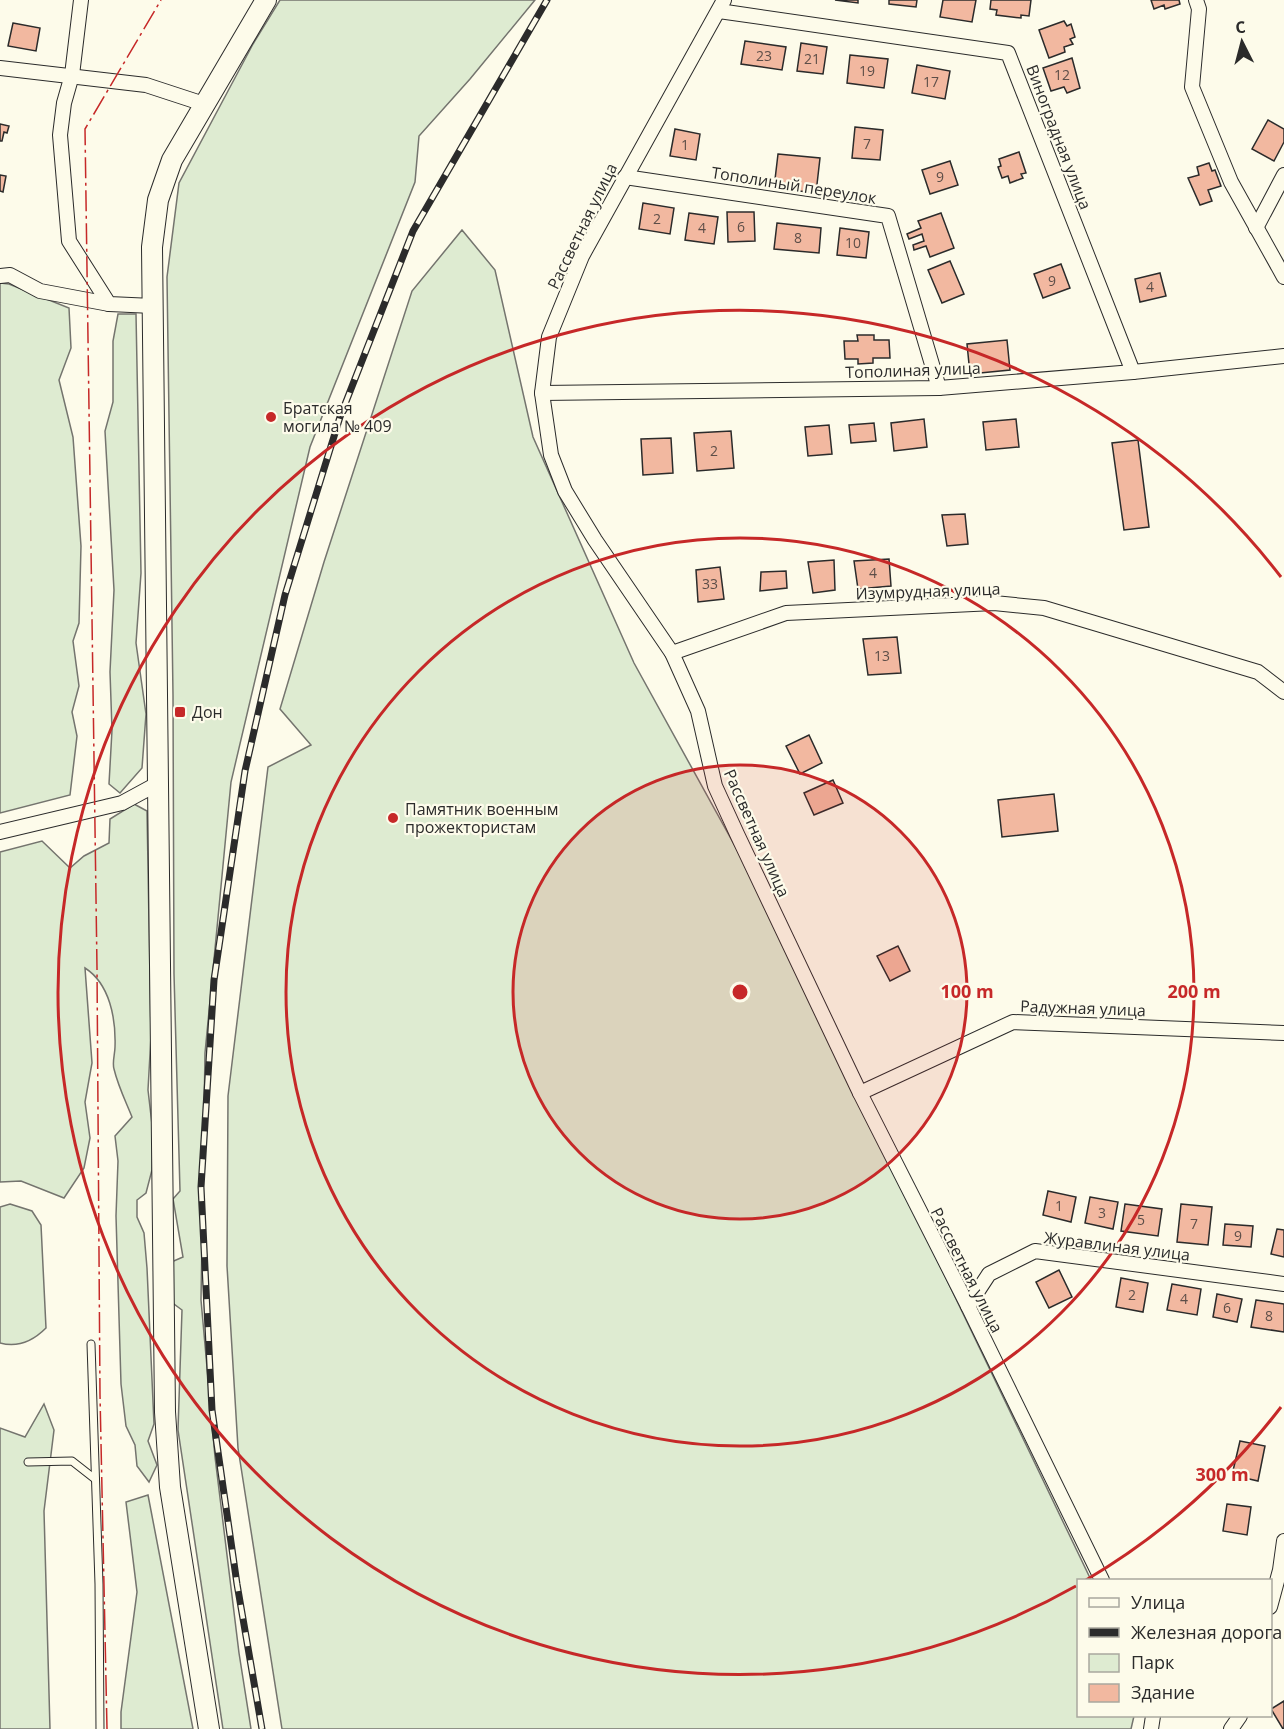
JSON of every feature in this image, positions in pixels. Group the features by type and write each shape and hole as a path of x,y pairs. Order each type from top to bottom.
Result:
{"street":[{"path":"81,0 72,75 64,103 60,135 69,241 109,304"},
{"path":"209,1729 170,1487 165,1412 152,247 158,200 172,160 266,0"},
{"path":"1200,3 1192,87 1231,182 1284,277"},
{"name":"Рассветная улица","path":"722,6 582,256 549,337 542,393 551,455 565,490 595,540 672,653 698,711 715,786 860,1093 968,1306 1101,1579"},
{"name":"Виноградная улица","path":"722,6 1008,53 1133,372"},
{"path":"0,68 146,84 204,104"},
{"path":"1256,228 1284,175"},
{"name":"Тополиный переулок","path":"625,177 888,216 939,388"},
{"path":"0,276 10,275 40,291 109,304 153,306"},
{"name":"Тополиная улица","path":"542,393 939,388 1133,372 1284,356"},
{"name":"Изумрудная улица","path":"672,653 786,613 994,603 1044,608 1258,672 1284,692"},
{"path":"0,832 122,803 157,784"},
{"name":"Радужная улица","path":"860,1093 1013,1022 1284,1033"},
{"name":"Журавлиная улица","path":"968,1306 989,1274 1035,1251 1284,1284"},
{"path":"1272,1601 1282,1569 1284,1541"}],"lane":[{"path":"91,1344 99,1584 100,1729"},
{"path":"28,1462 72,1461 95,1479"}],"green space":[{"path":"280,0 535,0 470,79 419,136 415,182 310,447 231,782 205,1053 201,1300 215,1457 239,1653 251,1729 223,1729 178,1430 182,1310 170,1301 169,1263 183,1257 173,1199 180,1191 174,974 173,695 167,277 179,183 253,44"},
{"path":"462,230 495,270 533,437 634,663 762,895 1091,1579 1077,1579 1077,1717 1134,1717 1131,1729 282,1729 238,1448 227,1266 228,1096 268,767 311,745 280,709 324,562 412,291"},
{"path":"0,283 9,284 69,308 71,348 59,380 73,437 81,546 79,623 73,641 79,686 72,712 77,736 70,795 0,813"},
{"path":"118,314 136,314 141,573 136,643 146,714 142,768 120,793 109,784 112,730 110,672 114,590 105,431 113,402 113,341"},
{"path":"134,804 147,811 151,1036 148,1090 153,1133 152,1170 146,1193 137,1200 137,1217 144,1233 147,1268 154,1424 148,1441 157,1465 149,1482 137,1466 135,1445 126,1426 121,1384 116,1216 118,1161 115,1136 132,1117 113,1066 115,1036 110,1003 100,983 85,968 92,1063 85,1102 90,1138 84,1168 64,1198 21,1181 0,1182 0,852 42,841 70,868 84,856 109,843 110,819"},
{"path":"10,1204 32,1211 41,1225 46,1328 36,1337 13,1345 0,1343 0,1207"},
{"path":"44,1404 54,1430 44,1511 50,1729 0,1729 0,1428 25,1437"},
{"path":"148,1495 193,1729 121,1729 121,1712 137,1592 126,1502"}],"building":[{"path":"835,0 858,0 858,3"},
{"path":"889,0 917,0 916,7 889,4"},
{"path":"943,0 976,0 972,22 940,17"},
{"path":"991,0 1031,0 1029,16 1021,15 1021,18 996,15 997,10 990,9"},
{"path":"1151,0 1179,0 1180,4 1165,9 1164,5 1154,9"},
{"path":"1064,21 1067,26 1071,24 1075,37 1070,39 1073,44 1064,47 1065,52 1049,58 1039,30"},
{"path":"13,23 40,28 36,51 8,46"},
{"path":"745,41 786,47 782,70 741,64"},
{"path":"801,43 827,47 823,74 797,71"},
{"path":"850,55 888,59 884,88 847,83"},
{"path":"1072,58 1080,88 1067,93 1064,87 1051,91 1043,68"},
{"path":"917,65 950,71 945,99 912,93"},
{"path":"1268,120 1284,129 1284,142 1274,161 1252,149"},
{"path":"0,124 9,126 7,133 4,132 2,141 0,141"},
{"path":"855,127 883,130 880,160 852,158"},
{"path":"675,129 700,134 696,160 670,156"},
{"path":"1019,152 1026,173 1021,174 1023,178 1010,183 1008,176 1002,178 998,167 1001,166 999,159"},
{"path":"778,154 820,158 816,193 774,188"},
{"path":"950,161 958,185 930,194 922,170"},
{"path":"1209,163 1212,171 1215,170 1221,186 1208,190 1212,201 1200,205 1188,178 1199,175 1197,167"},
{"path":"0,175 6,176 3,192 0,191"},
{"path":"643,203 674,208 670,234 639,229"},
{"path":"727,212 754,212 755,241 728,242"},
{"path":"689,213 718,217 714,244 685,240"},
{"path":"941,213 954,248 930,257 926,246 914,250 913,245 924,241 922,234 909,239 907,234 921,228 918,221"},
{"path":"777,223 821,228 819,253 774,249"},
{"path":"840,228 869,232 866,258 837,255"},
{"path":"950,261 964,294 942,303 928,270"},
{"path":"1061,264 1070,288 1043,298 1034,274"},
{"path":"1160,273 1166,296 1140,302 1135,279"},
{"path":"857,335 874,335 874,340 889,340 890,358 873,358 873,363 858,364 858,359 845,359 844,341 858,341"},
{"path":"1007,340 1010,370 970,374 967,344"},
{"path":"924,419 927,447 894,451 891,423"},
{"path":"1016,419 1019,447 986,450 983,422"},
{"path":"874,423 876,441 851,443 849,425"},
{"path":"829,425 832,454 808,456 805,427"},
{"path":"731,431 734,468 697,471 694,433"},
{"path":"671,438 673,473 643,475 641,439"},
{"path":"1138,440 1149,527 1124,530 1112,443"},
{"path":"965,514 968,544 947,546 942,515"},
{"path":"889,559 891,586 858,589 854,561"},
{"path":"834,560 835,590 813,593 808,562"},
{"path":"720,567 724,599 698,602 696,570"},
{"path":"786,571 787,588 760,591 761,572"},
{"path":"897,637 901,673 868,675 863,639"},
{"path":"809,735 822,763 800,774 786,746"},
{"path":"833,780 843,803 814,815 804,793"},
{"path":"1054,794 1058,831 1002,837 998,800"},
{"path":"898,946 910,971 890,981 877,956"},
{"path":"1048,1191 1076,1197 1071,1222 1043,1215"},
{"path":"1090,1197 1118,1202 1113,1229 1085,1223"},
{"path":"1125,1204 1162,1209 1158,1236 1121,1231"},
{"path":"1181,1204 1212,1207 1208,1245 1177,1242"},
{"path":"1225,1224 1253,1226 1251,1247 1223,1245"},
{"path":"1277,1229 1284,1230 1284,1257 1271,1254"},
{"path":"1059,1270 1072,1297 1049,1308 1036,1282"},
{"path":"1121,1278 1148,1283 1143,1312 1116,1307"},
{"path":"1172,1284 1201,1289 1197,1315 1167,1310"},
{"path":"1217,1294 1242,1299 1237,1322 1213,1317"},
{"path":"1256,1300 1284,1304 1284,1332 1251,1327"},
{"path":"1240,1441 1265,1446 1258,1481 1232,1475"},
{"path":"1227,1504 1251,1507 1247,1535 1223,1531"},
{"path":"1284,1701 1284,1729 1272,1711"}],"railway":[{"path":"262,1729 237,1584 212,1410 201,1187 214,980 245,771 285,595 340,417 413,231 547,0"}],"power":[{"path":"107,1729 100,1395 97,968 85,129 161,0"}],"place":[{"name":"Братская могила № 409","path":"271,417"},
{"name":"Дон","path":"180,712"},
{"name":"Памятник военным прожектористам","path":"393,818"}]}
